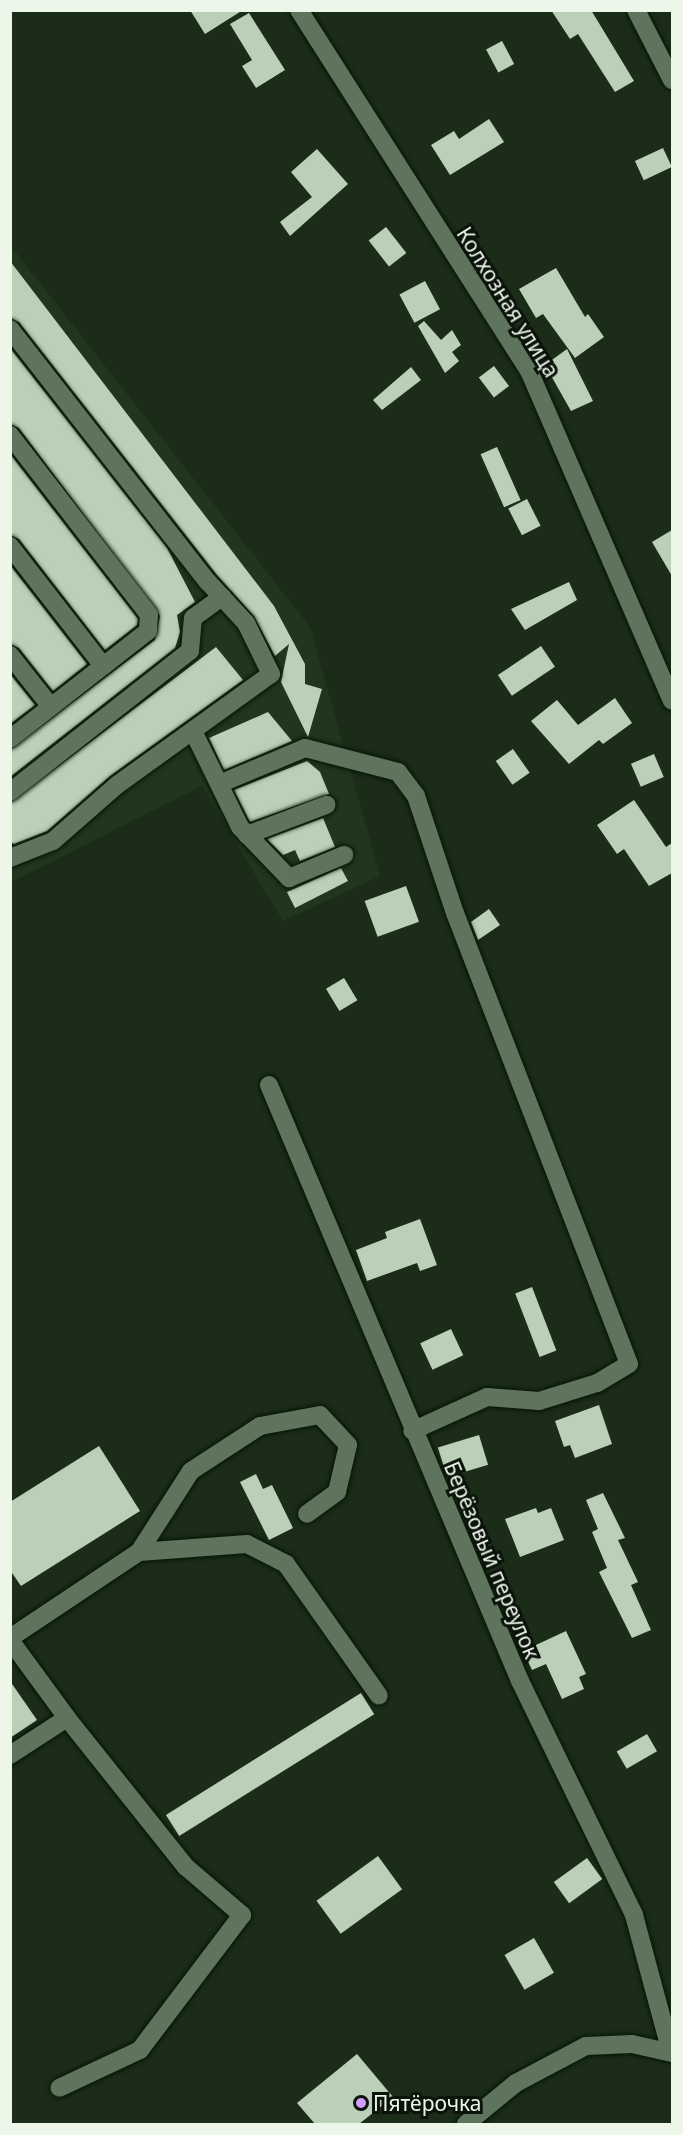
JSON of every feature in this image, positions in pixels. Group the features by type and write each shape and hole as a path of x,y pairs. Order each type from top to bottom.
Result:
{"street":[{"name":"Колхозная улица","path":"299,10 530,373 672,701"},
{"path":"636,10 672,80"},
{"path":"10,329 222,597 246,623 271,674 117,785 53,841 10,858"},
{"path":"10,435 149,615 148,631 10,739"},
{"path":"10,546 103,666"},
{"path":"10,792 190,651 193,618 222,597"},
{"path":"10,654 51,707"},
{"path":"193,731 248,835 289,878 344,855"},
{"path":"219,784 305,748 398,772 416,796 455,914 629,1364 597,1383 539,1401 487,1397 412,1431"},
{"path":"248,835 326,805"},
{"name":"Берёзовый переулок","path":"269,1085 412,1431 520,1681 634,1915 672,2053"},
{"path":"59,2088 140,2050 243,1915 186,1867 67,1718 10,1639 139,1551 191,1471 260,1426 320,1415 348,1445 337,1492 307,1514"},
{"path":"139,1551 247,1544 286,1564 379,1696"},
{"path":"10,1755 67,1718"},
{"path":"466,2124 516,2083 586,2046 632,2044 672,2053"}],"shaded area":[{"path":"10,245 310,627 380,876 283,921 202,786 11,882"}],"building":[{"path":"190,10 243,10 205,34"},
{"path":"551,10 591,10 634,81 615,92 578,34 570,39"},
{"path":"249,13 285,70 256,88 242,66 252,60 230,24"},
{"path":"502,41 514,64 498,72 486,49"},
{"path":"489,119 504,142 450,175 431,145 454,131 459,139"},
{"path":"663,148 672,167 644,180 635,161"},
{"path":"317,149 348,184 290,236 280,222 312,197 291,172"},
{"path":"386,227 406,253 389,267 369,241"},
{"path":"10,261 274,606 305,664 305,684 322,689 308,737 281,682 289,644 275,656 254,616 217,575 19,322 10,318"},
{"path":"556,268 585,317 588,314 604,337 575,358 543,314 536,318 519,289"},
{"path":"425,281 440,309 414,323 399,295"},
{"path":"424,321 441,340 452,330 461,345 452,352 459,361 445,373 418,326"},
{"path":"10,348 167,548 195,602 177,615 180,632 175,648 10,777 10,750 155,640 160,616 19,428 10,424"},
{"path":"567,349 593,401 571,411 545,365"},
{"path":"494,366 509,386 494,397 479,377"},
{"path":"411,367 421,380 382,410 373,400"},
{"path":"497,447 521,500 504,507 481,454"},
{"path":"10,454 138,619 137,625 105,650 19,539 10,535"},
{"path":"527,499 541,526 522,535 508,509"},
{"path":"672,530 672,576 652,542"},
{"path":"10,565 87,664 53,691 19,648 10,644"},
{"path":"569,582 577,600 525,630 511,609"},
{"path":"541,646 555,667 512,696 498,675"},
{"path":"216,647 243,680 110,776 47,831 14,844 10,841 10,803"},
{"path":"10,674 35,705 10,724"},
{"path":"615,698 632,723 603,744 599,740 569,764 531,721 557,700 578,725"},
{"path":"268,712 292,741 224,770 209,738"},
{"path":"513,749 530,773 512,785 496,761"},
{"path":"654,754 664,777 641,787 631,764"},
{"path":"307,761 320,772 329,794 250,822 234,790"},
{"path":"634,800 666,847 672,843 672,873 649,886 624,849 617,854 597,825"},
{"path":"323,818 335,847 300,861 295,850 283,855 267,839"},
{"path":"341,868 348,881 295,908 287,892"},
{"path":"406,886 419,922 378,937 365,901"},
{"path":"489,909 500,925 478,940 471,922"},
{"path":"344,978 357,1000 339,1011 326,989"},
{"path":"420,1219 437,1265 420,1271 417,1263 367,1281 356,1250 387,1238 385,1232"},
{"path":"532,1287 556,1350 540,1357 515,1293"},
{"path":"451,1329 463,1355 432,1370 420,1343"},
{"path":"599,1405 612,1444 575,1458 570,1445 564,1447 555,1421"},
{"path":"479,1435 488,1465 447,1477 438,1448"},
{"path":"99,1446 140,1511 21,1586 10,1570 10,1502"},
{"path":"256,1474 263,1489 272,1485 293,1528 269,1540 240,1482"},
{"path":"603,1493 625,1538 618,1540 638,1582 631,1585 651,1630 632,1638 599,1572 607,1568 592,1532 598,1529 586,1500"},
{"path":"536,1508 538,1513 551,1508 564,1540 520,1557 505,1519"},
{"path":"566,1631 586,1674 579,1677 584,1689 562,1699 546,1664 532,1670 523,1651"},
{"path":"10,1681 37,1720 10,1738"},
{"path":"361,1693 374,1714 179,1836 166,1815"},
{"path":"647,1734 657,1751 627,1769 617,1752"},
{"path":"378,1856 402,1889 341,1934 317,1901"},
{"path":"587,1858 602,1879 569,1903 554,1882"},
{"path":"534,1938 554,1973 525,1990 505,1955"},
{"path":"357,2054 393,2097 359,2124 315,2124 297,2103"}],"place":[{"name":"Пятёрочка","path":"361,2103"}]}
